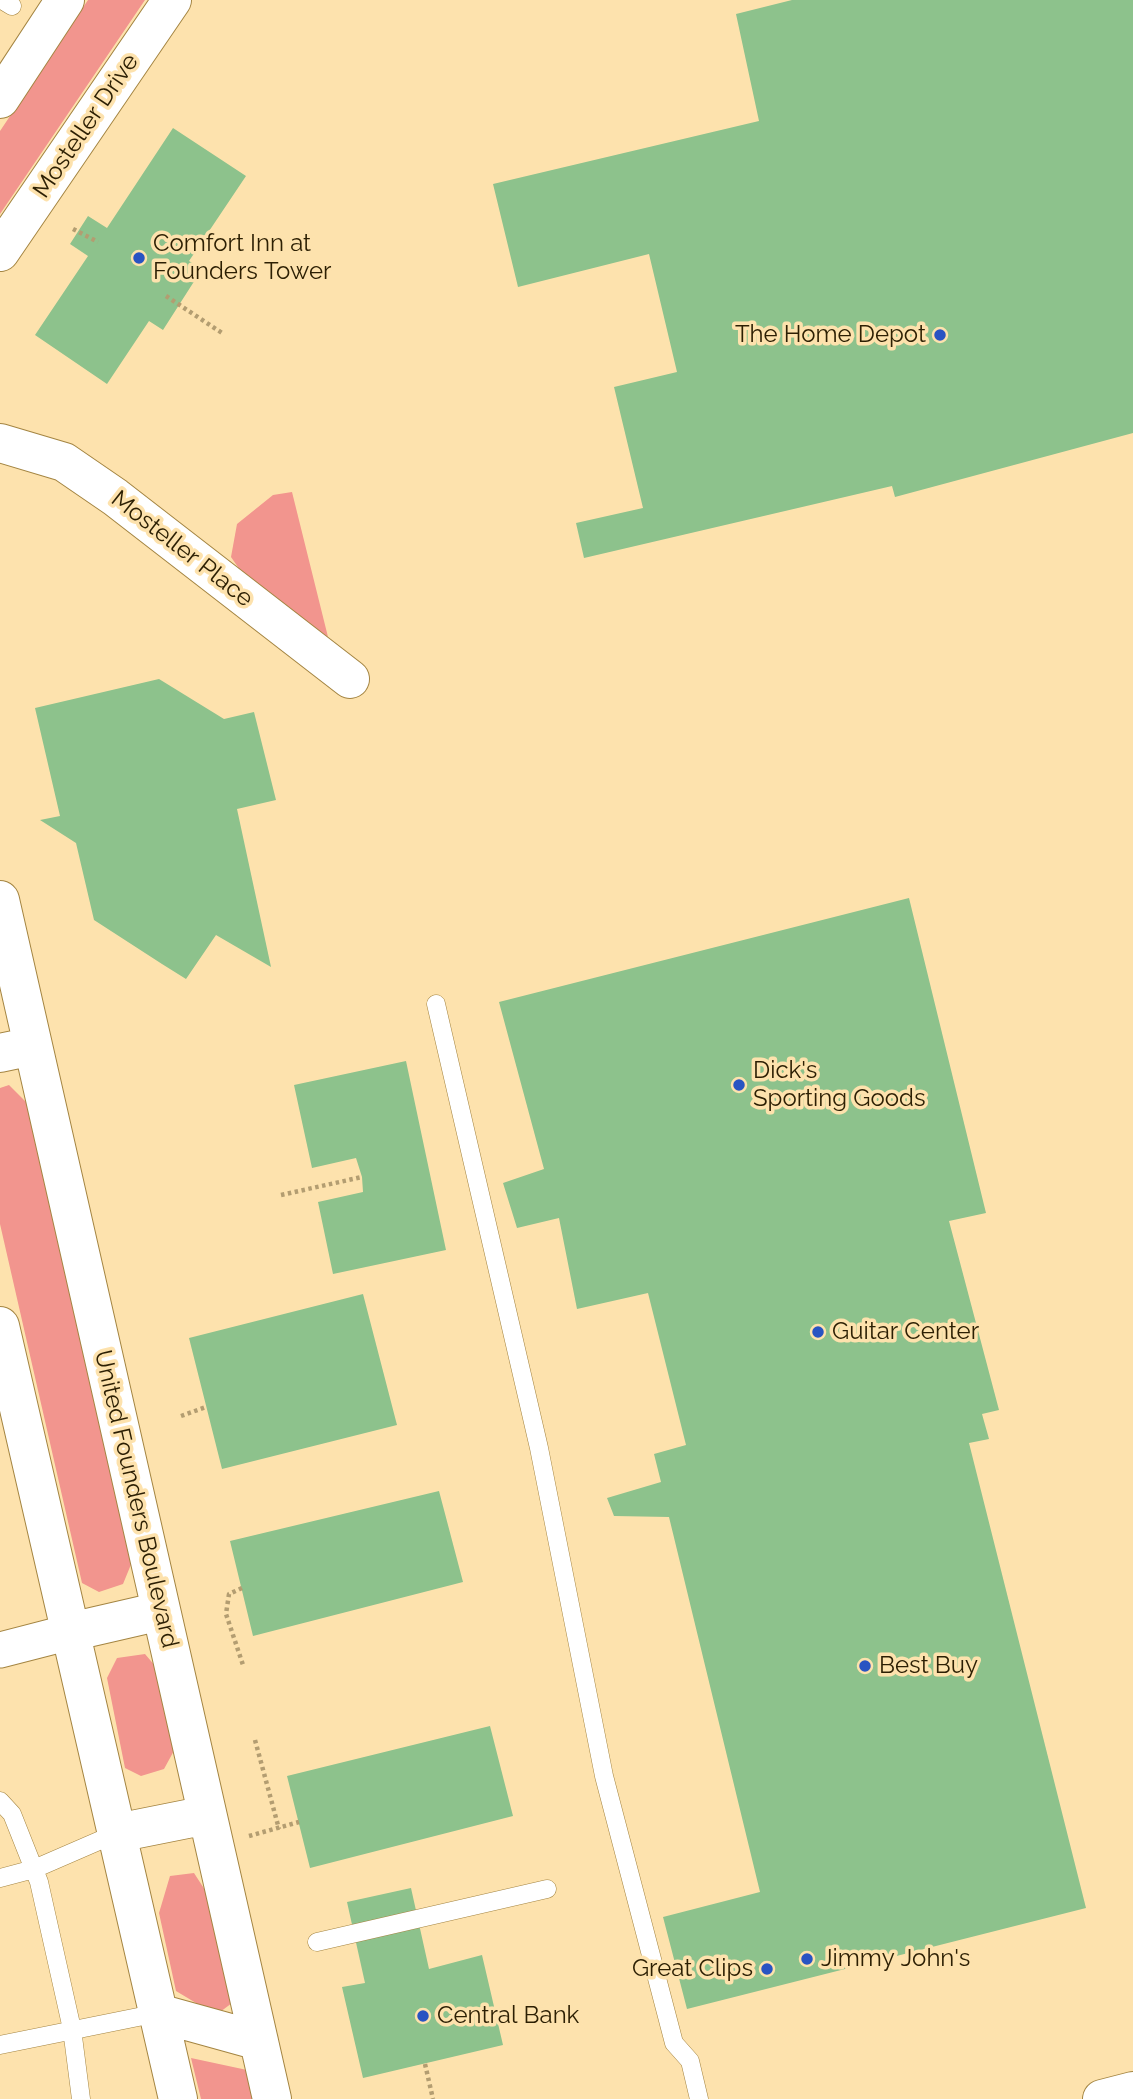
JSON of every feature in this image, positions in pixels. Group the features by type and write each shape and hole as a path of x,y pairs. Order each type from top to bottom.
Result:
{"street":[{"path":"0,99 65,0"},
{"name":"Mosteller Drive","path":"0,252 172,0"},
{"name":"Mosteller Place","path":"0,443 64,462 115,497 350,679"},
{"name":"United Founders Boulevard","path":"0,900 16,1050 161,1611 272,2099"},
{"path":"0,1326 178,2099"},
{"path":"0,1650 161,1611"},
{"path":"117,1833 211,1830"},
{"path":"158,2013 259,2041"},
{"path":"1102,2099 1133,2091"}],"lane":[{"path":"436,1004 540,1448 604,1776 674,2043 690,2061 699,2099"},
{"path":"0,1801 12,1814 34,1869 72,2029 81,2099"},
{"path":"0,1878 34,1869 117,1833"},
{"path":"317,1942 547,1889"},
{"path":"0,2045 158,2013"}],"path":[{"path":"74,229 98,242"},
{"path":"166,296 222,332"},
{"path":"281,1195 362,1177"},
{"path":"181,1416 206,1407"},
{"path":"242,1588 229,1594 226,1614 243,1665"},
{"path":"255,1740 279,1829"},
{"path":"211,1830 279,1829 299,1822"},
{"path":"425,2064 433,2099"}],"shaded area":[{"path":"88,0 145,0 0,214 0,131"},
{"path":"292,492 328,637 242,573 231,557 237,524 273,495"},
{"path":"9,1085 30,1106 132,1562 123,1584 99,1592 82,1583 0,1224 0,1088"},
{"path":"145,1654 156,1667 176,1747 164,1769 141,1776 125,1768 107,1678 117,1658"},
{"path":"194,1873 205,1890 232,2003 216,2015 176,1991 159,1913 170,1876"},
{"path":"191,2058 247,2070 254,2099 201,2099"}],"building":[{"name":"The Home Depot","path":"792,0 1133,0 1133,433 895,497 892,486 584,558 576,523 643,508 614,387 677,372 649,254 518,287 493,184 759,121 736,14"},
{"name":"Comfort Inn at Founders Tower","path":"173,128 246,176 189,261 202,269 163,330 149,321 107,384 35,335 88,256 70,244 88,216 107,228"},
{"path":"159,679 224,719 254,712 276,800 237,809 271,967 216,935 186,979 162,964 94,920 76,843 40,820 60,816 35,708"},
{"path":"909,898 986,1213 949,1221 999,1410 982,1414 989,1439 969,1443 1086,1908 687,2009 663,1917 760,1892 669,1517 614,1516 607,1498 661,1482 654,1454 686,1445 648,1293 577,1309 559,1218 517,1228 503,1183 544,1169 499,1002"},
{"path":"406,1061 446,1250 333,1274 318,1202 363,1192 362,1177 356,1158 312,1168 294,1085"},
{"path":"363,1294 397,1425 222,1469 189,1338"},
{"path":"439,1491 463,1582 253,1636 230,1541"},
{"path":"490,1726 513,1816 310,1868 287,1776"},
{"name":"Central Bank","path":"411,1888 429,1969 482,1955 503,2045 363,2078 342,1987 365,1983 347,1902"}],"place":[{"name":"Comfort Inn at Founders Tower","path":"139,258"},
{"name":"The Home Depot","path":"940,335"},
{"name":"Dick's Sporting Goods","path":"739,1085"},
{"name":"Guitar Center","path":"818,1332"},
{"name":"Best Buy","path":"865,1666"},
{"name":"Jimmy John's","path":"807,1959"},
{"name":"Great Clips","path":"767,1969"},
{"name":"Central Bank","path":"423,2016"}]}
